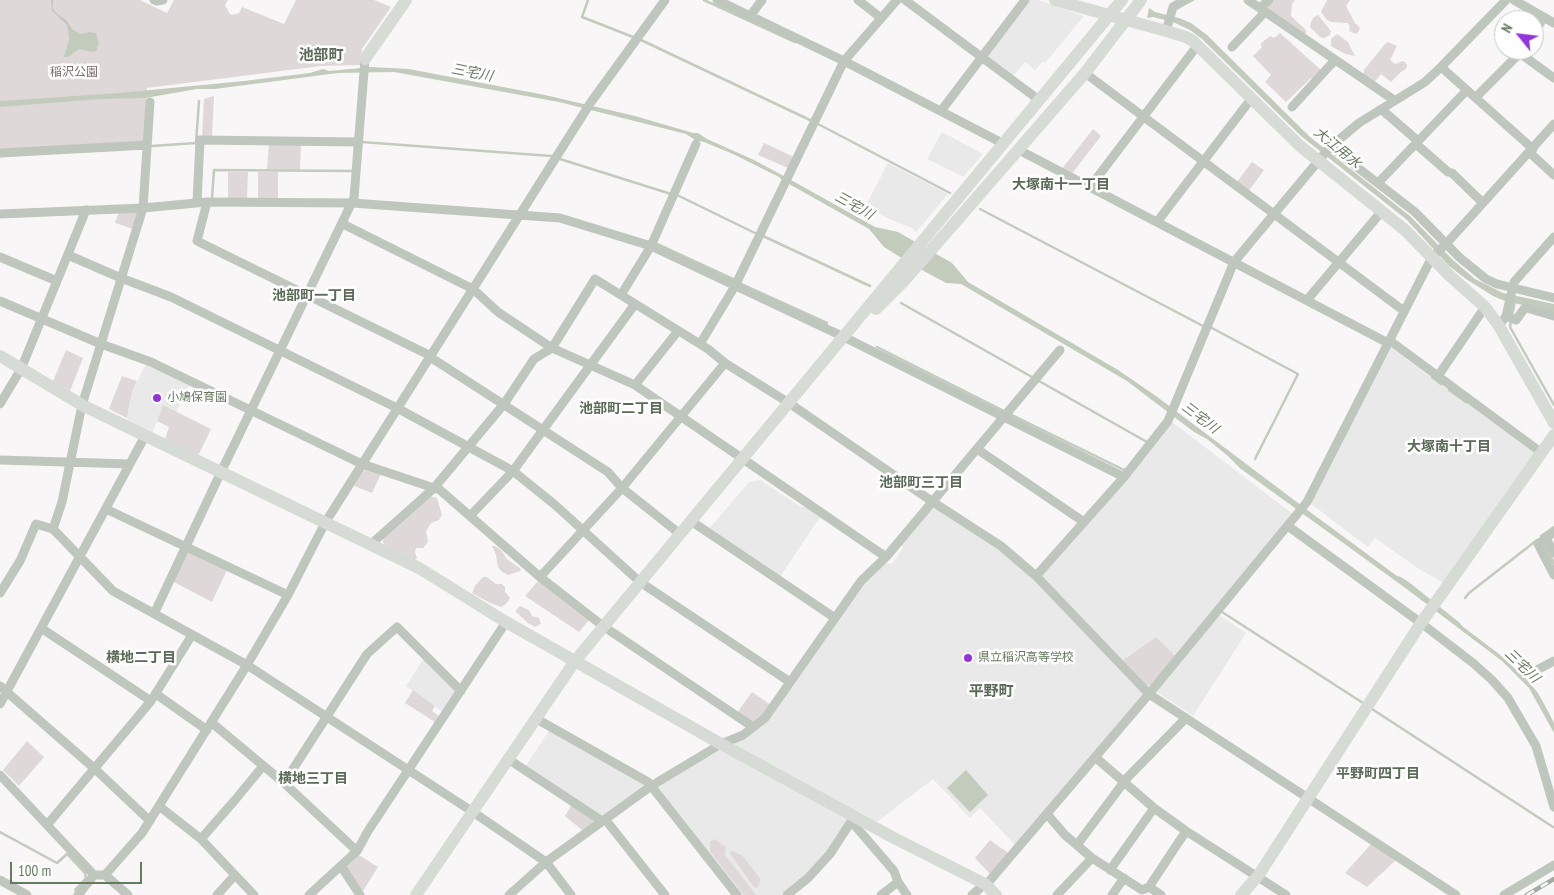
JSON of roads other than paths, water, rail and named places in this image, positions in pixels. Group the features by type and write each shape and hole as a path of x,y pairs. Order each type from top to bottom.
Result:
{"street":[{"path":"154,0 163,0"},
{"path":"154,614 352,203 354,198 365,61 406,0"},
{"path":"78,895 94,876 105,875 142,833 150,821 247,665 288,595 325,523 362,464 591,102 665,0"},
{"path":"717,0 844,61 1002,143"},
{"path":"750,16 762,0"},
{"path":"858,0 881,18"},
{"path":"700,344 735,286 844,61 897,0"},
{"path":"905,0 1039,100"},
{"path":"941,111 1025,0"},
{"path":"1055,0 1126,20 1167,27 1186,38 1198,46 1251,99 1405,230 1485,307 1507,320 1516,320 1524,309 1527,308 1554,316"},
{"path":"927,245 1002,143 1122,0"},
{"path":"416,895 535,718 575,661 603,626 844,337 1085,72 1141,0"},
{"path":"1167,27 1173,7 1185,0"},
{"path":"1248,0 1394,100"},
{"path":"1232,47 1270,0"},
{"path":"1036,576 1124,477 1170,417 1234,262 1330,147 1359,123 1425,82 1506,0"},
{"path":"1514,0 1531,4"},
{"path":"1544,17 1554,23"},
{"path":"1090,187 1198,46"},
{"path":"1292,107 1335,60"},
{"path":"1476,98 1514,60"},
{"path":"1532,60 1554,78"},
{"path":"1441,67 1468,90 1554,175"},
{"path":"1085,72 1404,311"},
{"path":"1378,183 1468,90"},
{"path":"1157,222 1251,99"},
{"path":"52,529 62,502 82,405 143,208 150,102"},
{"path":"1381,109 1483,203"},
{"path":"972,895 986,885 1095,758 1297,515 1305,504 1432,257 1446,244 1554,124"},
{"path":"197,202 200,140 359,142"},
{"path":"621,295 651,246 696,144"},
{"path":"0,154 147,145"},
{"path":"1330,147 1415,212 1446,244 1486,279 1512,289 1554,298"},
{"path":"1017,149 1389,342 1542,453"},
{"path":"0,214 143,208 197,202 352,203 560,218 651,246 844,337 1124,477"},
{"path":"207,202 197,241 430,357 608,472 622,488 680,534"},
{"path":"0,404 21,369 86,210"},
{"path":"1306,300 1382,211"},
{"path":"343,224 473,290 498,312 552,348 634,385 886,557"},
{"path":"1554,237 1514,282 1508,304 1507,320 1554,423"},
{"path":"68,255 170,297 398,408 513,471 554,504 640,582 790,682"},
{"path":"0,257 57,281"},
{"path":"370,545 434,488 504,404 534,359 552,348 595,279 700,344 725,363 789,403 933,502 1002,546 1036,576 1149,694 1456,895"},
{"path":"0,301 101,344 151,362 362,464 440,490 540,577 603,626 753,727"},
{"path":"470,516 513,471 635,304"},
{"path":"1438,376 1485,307"},
{"path":"634,385 678,331"},
{"path":"508,895 546,862 651,786 721,744 743,734 765,718 861,581 886,557 1060,350"},
{"path":"0,356 82,405 419,568 506,622 853,819 986,885 996,895"},
{"path":"540,577 622,488 725,363"},
{"path":"1241,895 1258,876 1423,619 1554,435"},
{"path":"0,704 3,689 41,628 146,436"},
{"path":"977,449 1084,522"},
{"path":"1,462 70,461 130,464"},
{"path":"106,509 288,595"},
{"path":"691,521 835,618"},
{"path":"0,593 20,561 36,524 52,529 113,591 247,665 472,812 546,862 571,895"},
{"path":"1288,526 1423,619 1492,680 1508,698 1536,746 1554,807"},
{"path":"1554,553 1550,535 1538,544 1554,575"},
{"path":"309,895 357,851 368,831 506,622"},
{"path":"284,783 367,654 396,627 460,691"},
{"path":"41,628 154,698 209,726 284,783 357,851"},
{"path":"47,825 154,698 192,635"},
{"path":"1537,670 1554,661"},
{"path":"3,689 95,768 150,821"},
{"path":"535,718 648,782 737,895"},
{"path":"1077,846 1123,782 1186,718"},
{"path":"1095,758 1154,808 1186,831 1286,895"},
{"path":"508,759 604,820 665,895"},
{"path":"201,839 263,766"},
{"path":"0,775 94,876"},
{"path":"159,806 201,839 254,895"},
{"path":"1110,870 1154,808"},
{"path":"1047,814 1065,836 1077,846 1092,858 1142,890 1149,887 1186,831"},
{"path":"853,819 894,872 907,895"},
{"path":"787,895 808,878 830,854 853,819"},
{"path":"1056,895 1092,858"},
{"path":"1504,895 1554,865"},
{"path":"341,866 360,895"},
{"path":"105,875 128,895"},
{"path":"217,895 235,875"},
{"path":"1112,895 1124,878"},
{"path":"0,880 28,895"},
{"path":"881,895 898,882"},
{"path":"1149,887 1161,895"}],"waterway":[{"path":"588,0 582,17 633,37"},
{"path":"704,0 795,42"},
{"path":"1187,3 1193,0"},
{"path":"641,40 812,121"},
{"path":"152,146 196,143 199,101"},
{"path":"818,124 950,193"},
{"path":"362,142 551,156"},
{"path":"560,159 671,194"},
{"path":"212,198 214,170 353,171"},
{"path":"677,195 757,234"},
{"path":"980,209 1205,327"},
{"path":"763,236 870,286"},
{"path":"657,244 733,279"},
{"path":"741,284 827,323"},
{"name":"大江用水","path":"1512,316 1515,300"},
{"path":"901,303 1032,377"},
{"name":"大江用水","path":"1511,321 1510,327 1554,405"},
{"path":"1210,327 1298,374 1255,459"},
{"path":"877,347 1004,411"},
{"path":"1432,377 1441,384"},
{"path":"1039,381 1147,442"},
{"path":"1449,390 1466,402"},
{"path":"1010,414 1125,469"},
{"path":"1541,536 1554,527"},
{"path":"1465,598 1537,540"},
{"path":"1544,544 1554,563"},
{"path":"1222,612 1363,703"},
{"path":"1372,709 1553,827"},
{"path":"0,832 57,863 67,854 85,873 86,878 75,890"}],"railway":[{"path":"1527,895 1554,879"}],"place":[{"name":"小鳩保育園","path":"157,398"},
{"name":"県立稲沢高等学校","path":"968,658"}],"district":[{"name":"池部町","path":"321,56"},
{"name":"大塚南十一丁目","path":"1061,185"},
{"name":"池部町一丁目","path":"314,296"},
{"name":"池部町二丁目","path":"621,409"},
{"name":"大塚南十丁目","path":"1449,447"},
{"name":"池部町三丁目","path":"921,483"},
{"name":"横地二丁目","path":"141,658"},
{"name":"平野町","path":"991,692"},
{"name":"平野町四丁目","path":"1378,774"},
{"name":"横地三丁目","path":"313,779"}],"park label":[{"name":"稲沢公園","path":"74,73"}],"water label":[{"name":"三宅川","path":"472,73"},
{"name":"三宅川","path":"854,206"},
{"name":"三宅川","path":"1200,418"},
{"name":"三宅川","path":"1522,666"}]}
